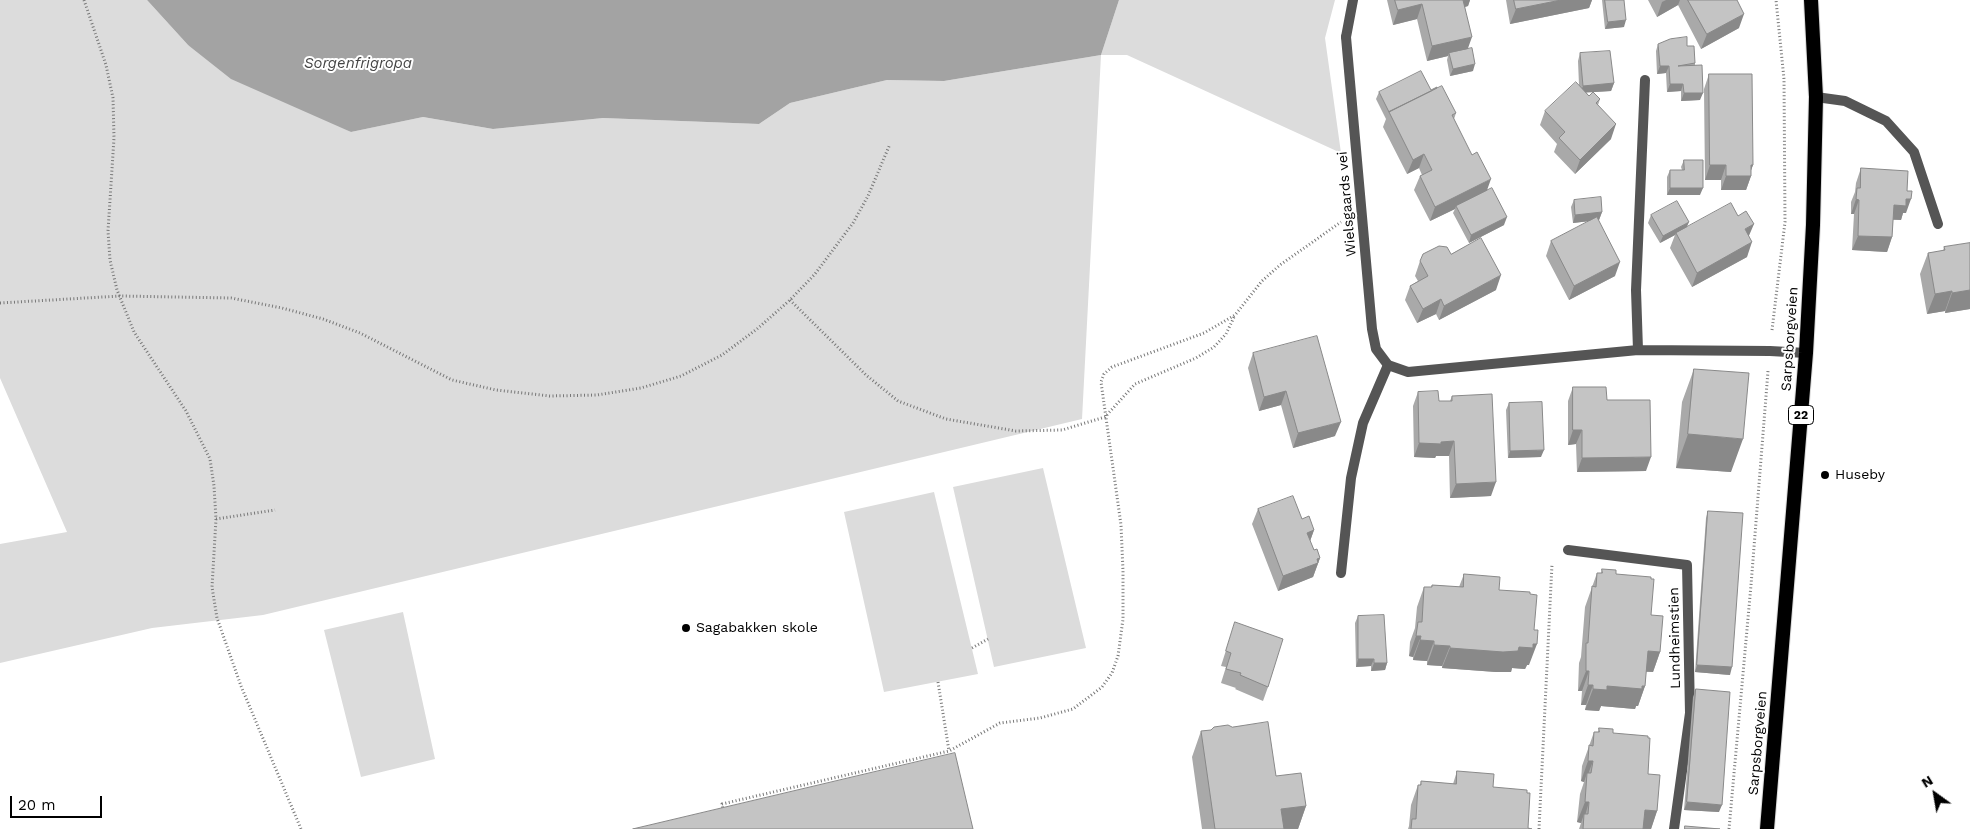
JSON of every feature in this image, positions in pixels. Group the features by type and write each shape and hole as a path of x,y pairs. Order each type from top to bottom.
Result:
{"highway":[{"name":"Sarpsborgveien","path":"1767,829 1806,353 1813,225 1816,97 1811,0"}],"street":[{"name":"Wielsgaards vei","path":"1353,0 1346,37 1372,329 1376,349 1388,365"},
{"path":"1638,350 1636,290 1645,80"},
{"path":"1816,97 1845,102 1886,121 1914,152 1938,224"},
{"path":"1341,573 1351,478 1363,423 1388,365 1408,372 1638,350 1770,350 1806,353"},
{"name":"Lundheimstien","path":"1568,550 1687,565 1690,713 1674,829"}],"path":[{"path":"84,0 106,66 113,98 114,138 108,232 110,260 120,296 134,332 186,411 210,459 216,520 212,587 218,618 241,686 301,829"},
{"path":"1729,829 1752,585 1770,350 1784,222 1784,79 1776,0"},
{"path":"0,303 120,296 232,298 323,319 360,333 452,380 496,390 550,396 597,395 641,388 681,376 722,355 757,329 790,300 815,274 853,223 868,196 890,144"},
{"path":"790,300 866,375 898,401 946,419 1016,431 1062,430 1106,417 1134,384 1196,358 1214,347 1226,334 1235,315 1262,281 1361,208"},
{"path":"724,812 722,804 949,751 1000,723 1040,718 1073,709 1102,687 1112,673 1118,656 1123,619 1123,571 1121,526 1101,382 1104,374 1120,364 1204,333 1235,315"},
{"path":"216,520 275,510"},
{"path":"1539,829 1553,546 1568,550"},
{"path":"972,648 988,639"},
{"path":"938,682 949,751"},
{"path":"932,755 934,764"}],"shaded area":[{"path":"0,0 147,0 188,45 351,132 423,117 493,129 603,118 759,124 790,103 887,80 944,81 1101,55 1082,419 263,615 152,628 0,663 0,544 67,532 0,378"},
{"path":"1119,0 1335,0 1325,38 1341,153 1127,55 1101,55"},
{"path":"1043,468 1086,648 994,667 953,487"},
{"path":"934,492 978,674 884,692 844,512"},
{"path":"403,612 435,759 361,777 324,630"}],"water":[{"name":"Sorgenfrigropa","path":"147,0 1119,0 1101,55 944,81 887,80 790,103 759,124 603,118 493,129 423,117 351,132 231,79 188,45"}],"building":[{"path":"1395,0 1463,0 1472,37 1432,46 1422,4 1398,10"},
{"path":"1514,0 1561,0 1516,9"},
{"path":"1605,0 1624,0 1626,20 1608,22"},
{"path":"1688,0 1737,0 1744,14 1707,34"},
{"path":"1687,37 1687,46 1694,46 1695,63 1678,66 1702,65 1703,93 1684,93 1683,84 1670,84 1669,66 1660,66 1658,44 1670,39"},
{"path":"1472,48 1475,64 1453,69 1449,53"},
{"path":"1610,51 1614,83 1583,86 1580,53"},
{"path":"1421,71 1431,90 1437,88 1389,112 1379,92"},
{"path":"1709,74 1752,74 1753,165 1751,165 1751,176 1726,176 1726,165 1710,165"},
{"path":"1576,82 1589,96 1593,92 1600,99 1596,103 1616,124 1580,160 1559,138 1565,132 1545,111"},
{"path":"1442,86 1456,113 1452,115 1472,155 1477,152 1491,179 1435,207 1420,176 1432,170 1424,154 1413,160 1389,112"},
{"path":"1684,160 1703,160 1703,188 1670,188 1670,170 1684,170"},
{"path":"1861,168 1908,171 1907,191 1912,191 1911,199 1906,199 1906,206 1894,205 1892,237 1858,236 1859,200 1856,199 1857,188 1860,188"},
{"path":"1492,188 1507,217 1471,235 1456,206"},
{"path":"1601,197 1602,212 1575,215 1574,200"},
{"path":"1677,201 1689,222 1663,236 1651,215"},
{"path":"1731,203 1738,216 1746,211 1754,224 1745,229 1752,242 1697,273 1676,233"},
{"path":"1597,217 1620,262 1574,286 1551,241"},
{"path":"1481,238 1501,275 1444,306 1441,299 1423,309 1410,286 1428,276 1420,261 1423,254 1439,246 1447,247 1451,254"},
{"path":"1970,243 1970,290 1935,294 1928,253 1945,250 1944,247"},
{"path":"1317,336 1341,422 1298,433 1286,391 1264,397 1253,353"},
{"path":"1694,369 1749,373 1743,439 1688,434"},
{"path":"1573,387 1606,387 1607,400 1650,400 1651,457 1582,458 1582,430 1573,430"},
{"path":"1438,391 1439,401 1452,401 1452,396 1492,394 1496,482 1456,484 1454,441 1441,442 1441,444 1419,443 1418,392"},
{"path":"1542,402 1544,450 1510,451 1509,403"},
{"path":"1293,496 1302,519 1309,516 1314,530 1307,533 1314,550 1317,549 1320,558 1317,559 1318,563 1283,576 1258,509"},
{"path":"1708,511 1743,513 1732,667 1697,665"},
{"path":"1602,569 1616,570 1616,574 1651,577 1651,579 1654,579 1651,615 1663,616 1660,652 1648,651 1645,686 1642,686 1642,689 1607,686 1607,690 1593,689 1593,685 1588,685 1589,671 1586,671 1586,643 1588,643 1592,586 1596,587 1597,573 1602,573"},
{"path":"1464,574 1500,577 1499,590 1530,592 1530,594 1537,595 1534,630 1538,630 1537,644 1533,644 1533,648 1519,647 1518,651 1503,652 1450,648 1450,646 1434,645 1434,641 1420,640 1421,636 1416,636 1418,622 1422,622 1424,587 1432,587 1432,585 1463,587"},
{"path":"1384,615 1387,663 1374,663 1374,659 1358,659 1358,616"},
{"path":"1235,622 1283,639 1268,687 1240,675 1241,673 1226,669 1231,653 1226,651"},
{"path":"1696,689 1730,692 1722,805 1687,802"},
{"path":"1268,722 1276,776 1301,773 1306,806 1281,809 1284,829 1215,829 1201,731 1228,725 1232,727"},
{"path":"1599,728 1613,729 1613,733 1648,736 1650,738 1648,774 1660,775 1657,811 1645,810 1643,829 1583,829 1584,814 1588,814 1589,802 1585,802 1587,773 1591,773 1593,761 1588,761 1589,745 1593,746 1594,732 1599,732"},
{"path":"955,753 973,829 633,829"},
{"path":"1457,771 1494,774 1493,787 1527,790 1527,793 1530,793 1528,828 1532,829 1411,829 1412,819 1416,819 1418,785 1421,785 1421,781 1456,784"},
{"path":"1685,826 1720,829 1685,829"}],"place":[{"name":"Huseby","path":"1825,475"},
{"name":"Sagabakken skole","path":"686,628"}]}
